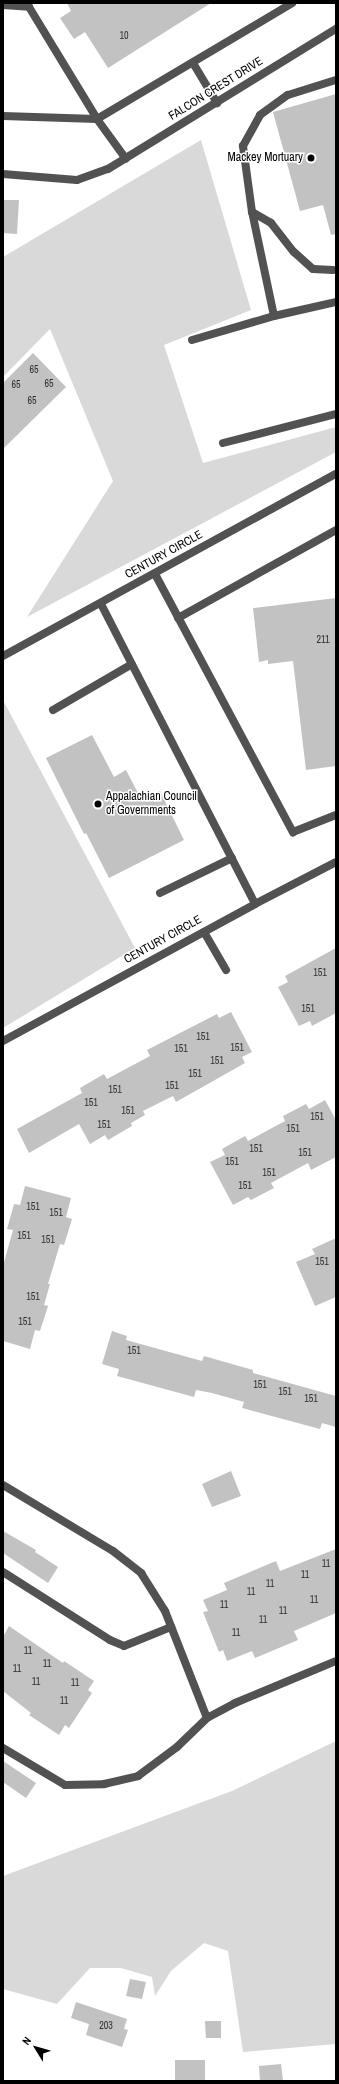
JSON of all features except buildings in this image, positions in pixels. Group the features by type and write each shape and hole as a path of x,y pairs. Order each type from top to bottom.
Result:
{"street":[{"path":"3,116 97,119 292,3"},
{"path":"3,5 29,7 97,119 126,159"},
{"name":"FALCON CREST DRIVE","path":"3,174 77,180 108,169 336,29"},
{"path":"192,63 217,102"},
{"path":"274,316 252,212 243,146 260,115 288,95 336,80"},
{"path":"252,212 271,223 294,252 313,268 333,270"},
{"path":"192,340 274,316 336,302"},
{"path":"223,443 336,414"},
{"name":"CENTURY CIRCLE","path":"3,656 101,604 336,474"},
{"path":"178,618 336,530"},
{"path":"155,574 293,832 336,815"},
{"path":"101,604 255,904"},
{"path":"52,710 132,664"},
{"path":"160,893 232,858"},
{"name":"CENTURY CIRCLE","path":"3,1041 255,904 336,862"},
{"path":"204,932 226,970"},
{"path":"3,1485 113,1552 141,1573 165,1611 207,1718"},
{"path":"3,1572 110,1640 124,1646 171,1626"},
{"path":"3,1748 66,1785 104,1784 138,1776 177,1747 207,1718 235,1703 336,1661"}],"shaded area":[{"path":"201,140 251,310 164,345 203,463 336,427 336,452 27,617 113,481 50,329 3,377 3,257"},
{"path":"3,700 135,948 3,1028"},
{"path":"336,1741 336,2044 243,2052 228,1951 204,1943 171,1971 155,1996 152,1977 121,1968 90,1968 57,2004 3,1989 3,1876 232,1791"}],"place":[{"name":"Mackey Mortuary","path":"311,158"},
{"name":"Appalachian Council of Governments","path":"98,804"}]}
